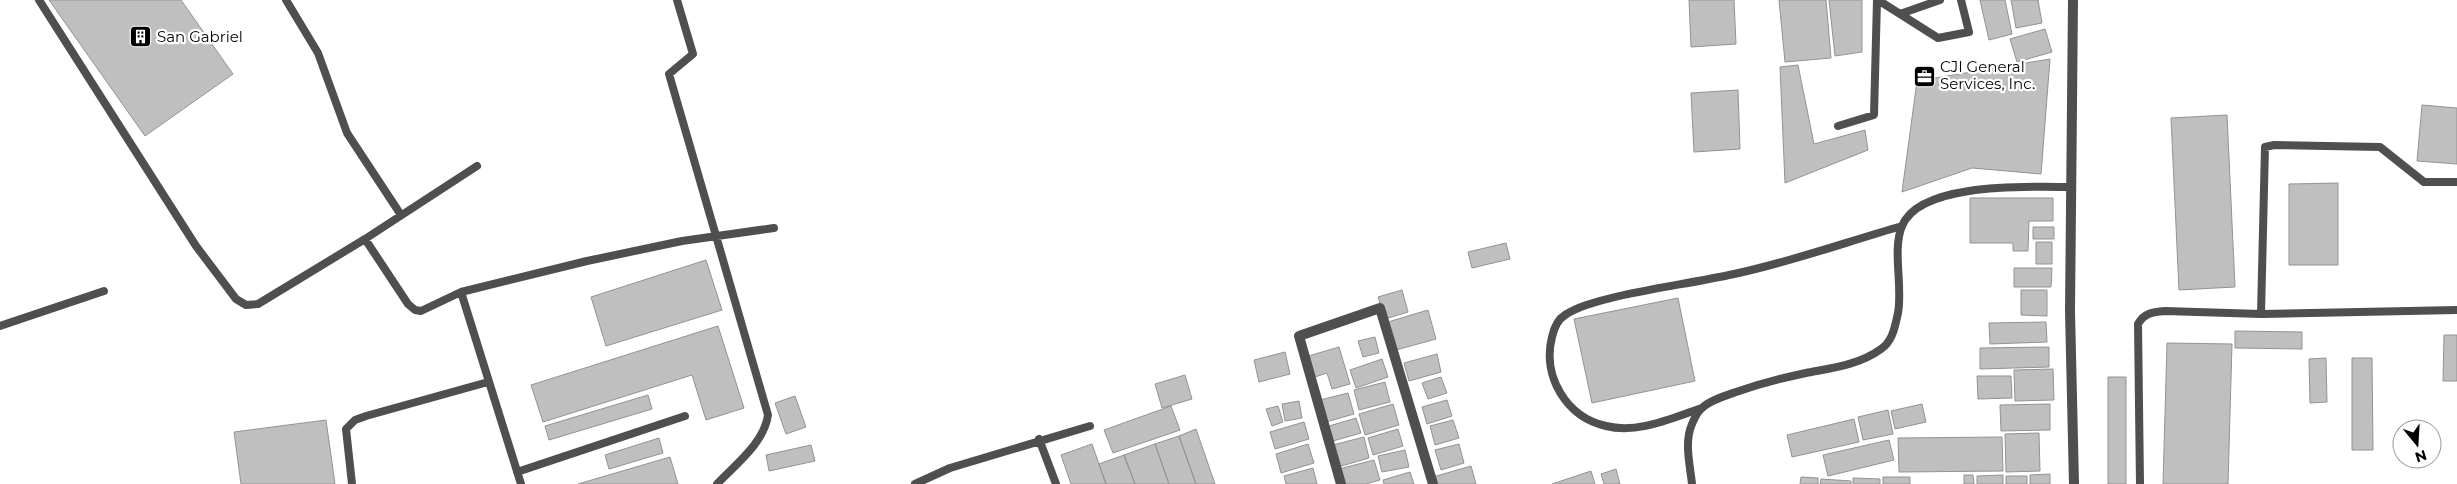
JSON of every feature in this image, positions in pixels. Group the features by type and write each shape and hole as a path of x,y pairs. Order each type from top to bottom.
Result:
{"street":[{"path":"2073,0 2070,311 2074,484"},
{"path":"1342,484 1299,336 1379,308 1381,309 1433,484"}],"lane":[{"path":"39,0 196,246 236,299 246,305 258,304 365,239 477,166"},
{"path":"286,0 318,53 344,127 401,215"},
{"path":"677,0 693,54 669,74 768,415 766,428 760,438 717,484"},
{"path":"1838,126 1874,115 1877,0 1938,38 1968,32 1961,0"},
{"path":"1900,14 1940,0"},
{"path":"2261,314 2265,147 2274,145 2380,147 2424,182 2457,182"},
{"path":"1902,226 1736,274 1636,292 1586,305 1564,315 1555,326 1548,351 1551,371 1560,395 1571,410 1586,419 1606,426 1628,428 1651,425 1702,408 1722,397 1754,386 1862,361 1883,348 1894,332 1898,308 1899,240 1902,226 1910,212 1926,202 1964,192 2012,187 2072,187"},
{"path":"365,239 408,304 415,310 421,311 461,292 587,261 716,235 774,228"},
{"path":"0,326 104,292"},
{"path":"461,292 488,382 522,484"},
{"path":"2140,484 2138,324 2141,318 2150,313 2165,311 2261,314 2457,310"},
{"path":"352,484 346,428 349,424 366,416 488,382"},
{"path":"1692,484 1688,449 1691,425 1702,408"},
{"path":"517,472 685,416"},
{"path":"915,484 950,468 1039,439 1090,426"},
{"path":"1039,439 1056,484"}],"building":[{"name":"San Gabriel","path":"49,0 181,0 233,74 145,136"},
{"path":"1689,0 1734,0 1736,44 1691,47"},
{"path":"1779,0 1826,0 1831,58 1785,62"},
{"path":"1829,0 1862,0 1862,52 1835,56"},
{"path":"1980,0 2005,0 2012,34 1989,40"},
{"path":"2011,0 2038,0 2042,23 2016,28"},
{"path":"2045,29 2052,52 2017,62 2010,39"},
{"path":"2050,59 2041,174 1972,168 1902,192 1917,81"},
{"path":"1798,65 1814,144 1865,130 1868,150 1785,183 1780,67"},
{"path":"1738,90 1740,149 1694,152 1691,93"},
{"path":"2422,105 2457,108 2457,164 2417,161"},
{"path":"2227,115 2235,287 2179,290 2171,118"},
{"path":"2338,183 2338,265 2289,265 2289,184"},
{"path":"1970,198 2053,198 2053,221 2029,221 2028,251 2013,251 2013,243 1970,243"},
{"path":"2033,227 2054,227 2054,239 2033,239"},
{"path":"2036,242 2052,242 2052,264 2036,264"},
{"path":"1506,243 1510,259 1472,268 1468,252"},
{"path":"706,260 722,310 606,346 591,297"},
{"path":"2014,268 2052,268 2051,287 2014,287"},
{"path":"1402,290 1408,312 1385,319 1378,297"},
{"path":"2021,290 2047,290 2047,316 2021,315"},
{"path":"1678,298 1695,381 1592,403 1574,319"},
{"path":"1428,310 1436,339 1396,350 1388,322"},
{"path":"2046,322 2047,342 1990,344 1989,323"},
{"path":"718,326 744,408 706,420 692,375 543,422 531,385"},
{"path":"2235,331 2302,332 2302,349 2235,348"},
{"path":"2444,335 2457,335 2457,381 2443,381"},
{"path":"1375,337 1379,353 1363,357 1358,341"},
{"path":"2167,343 2232,344 2228,484 2163,484"},
{"path":"1339,347 1350,384 1332,389 1327,373 1312,378 1305,357"},
{"path":"2049,347 2049,367 1980,369 1980,348"},
{"path":"1285,352 1290,374 1259,382 1254,360"},
{"path":"1437,354 1441,372 1409,381 1404,363"},
{"path":"2326,358 2327,402 2310,403 2309,359"},
{"path":"2352,358 2372,358 2373,450 2352,450"},
{"path":"1382,359 1388,377 1356,388 1350,370"},
{"path":"2053,369 2054,400 2015,401 2014,370"},
{"path":"1185,375 1192,399 1162,408 1155,384"},
{"path":"1977,376 2011,376 2012,398 1978,399"},
{"path":"1441,377 1447,393 1428,399 1422,383"},
{"path":"2108,377 2126,377 2126,484 2108,484"},
{"path":"1385,382 1390,402 1359,410 1354,390"},
{"path":"1348,393 1354,414 1326,422 1320,400"},
{"path":"648,395 652,409 549,440 545,426"},
{"path":"795,396 806,427 786,434 775,403"},
{"path":"1447,400 1452,416 1427,424 1422,407"},
{"path":"1299,401 1302,418 1285,421 1282,404"},
{"path":"1393,404 1399,425 1365,435 1359,414"},
{"path":"1922,404 1926,422 1895,429 1891,411"},
{"path":"2050,404 2050,430 2001,431 2000,405"},
{"path":"1171,406 1180,430 1113,453 1104,430"},
{"path":"1278,406 1283,422 1272,426 1266,409"},
{"path":"1888,410 1893,434 1863,440 1858,417"},
{"path":"1356,418 1361,433 1333,441 1329,426"},
{"path":"1854,419 1859,442 1792,457 1787,435"},
{"path":"326,420 335,484 241,484 234,432"},
{"path":"1453,420 1459,438 1435,445 1430,426"},
{"path":"1304,422 1309,439 1275,449 1270,432"},
{"path":"1196,429 1215,484 1196,484 1179,436"},
{"path":"1398,429 1403,446 1373,455 1368,438"},
{"path":"2039,433 2040,471 2006,472 2005,434"},
{"path":"1179,436 1196,484 1169,484 1155,444"},
{"path":"1364,437 1369,458 1338,467 1333,445"},
{"path":"2002,437 2003,471 1899,472 1898,438"},
{"path":"659,438 663,453 609,469 605,455"},
{"path":"1889,440 1894,460 1828,476 1823,455"},
{"path":"1092,444 1106,484 1071,484 1061,455"},
{"path":"1155,444 1169,484 1135,484 1124,455"},
{"path":"1308,444 1314,463 1281,473 1276,454"},
{"path":"1459,444 1464,463 1441,470 1435,450"},
{"path":"811,445 815,461 769,471 766,455"},
{"path":"1405,450 1409,467 1382,472 1378,456"},
{"path":"1124,455 1135,484 1106,484 1099,464"},
{"path":"670,457 678,484 578,484"},
{"path":"1374,460 1380,480 1366,484 1343,484 1339,469"},
{"path":"1471,466 1476,484 1436,484 1433,477"},
{"path":"1313,468 1317,484 1286,484 1284,476"},
{"path":"1616,469 1620,484 1604,484 1601,474"},
{"path":"1591,471 1595,484 1552,484"},
{"path":"1410,472 1414,484 1384,484 1383,480"},
{"path":"2050,474 2050,484 2030,484 2030,475"},
{"path":"1964,475 1973,475 1974,484 1964,484"},
{"path":"2003,475 2003,484 1977,484 1977,476"},
{"path":"2006,476 2027,476 2027,484 2006,484"},
{"path":"1801,477 1818,478 1818,484 1800,484"},
{"path":"1883,477 1910,477 1910,484 1883,484"},
{"path":"1853,478 1880,479 1880,484 1853,484"},
{"path":"1821,479 1851,481 1851,484 1820,484"}],"place":[{"name":"San Gabriel","path":"141,37"},
{"name":"CJI General Services, Inc.","path":"1924,76"}]}
